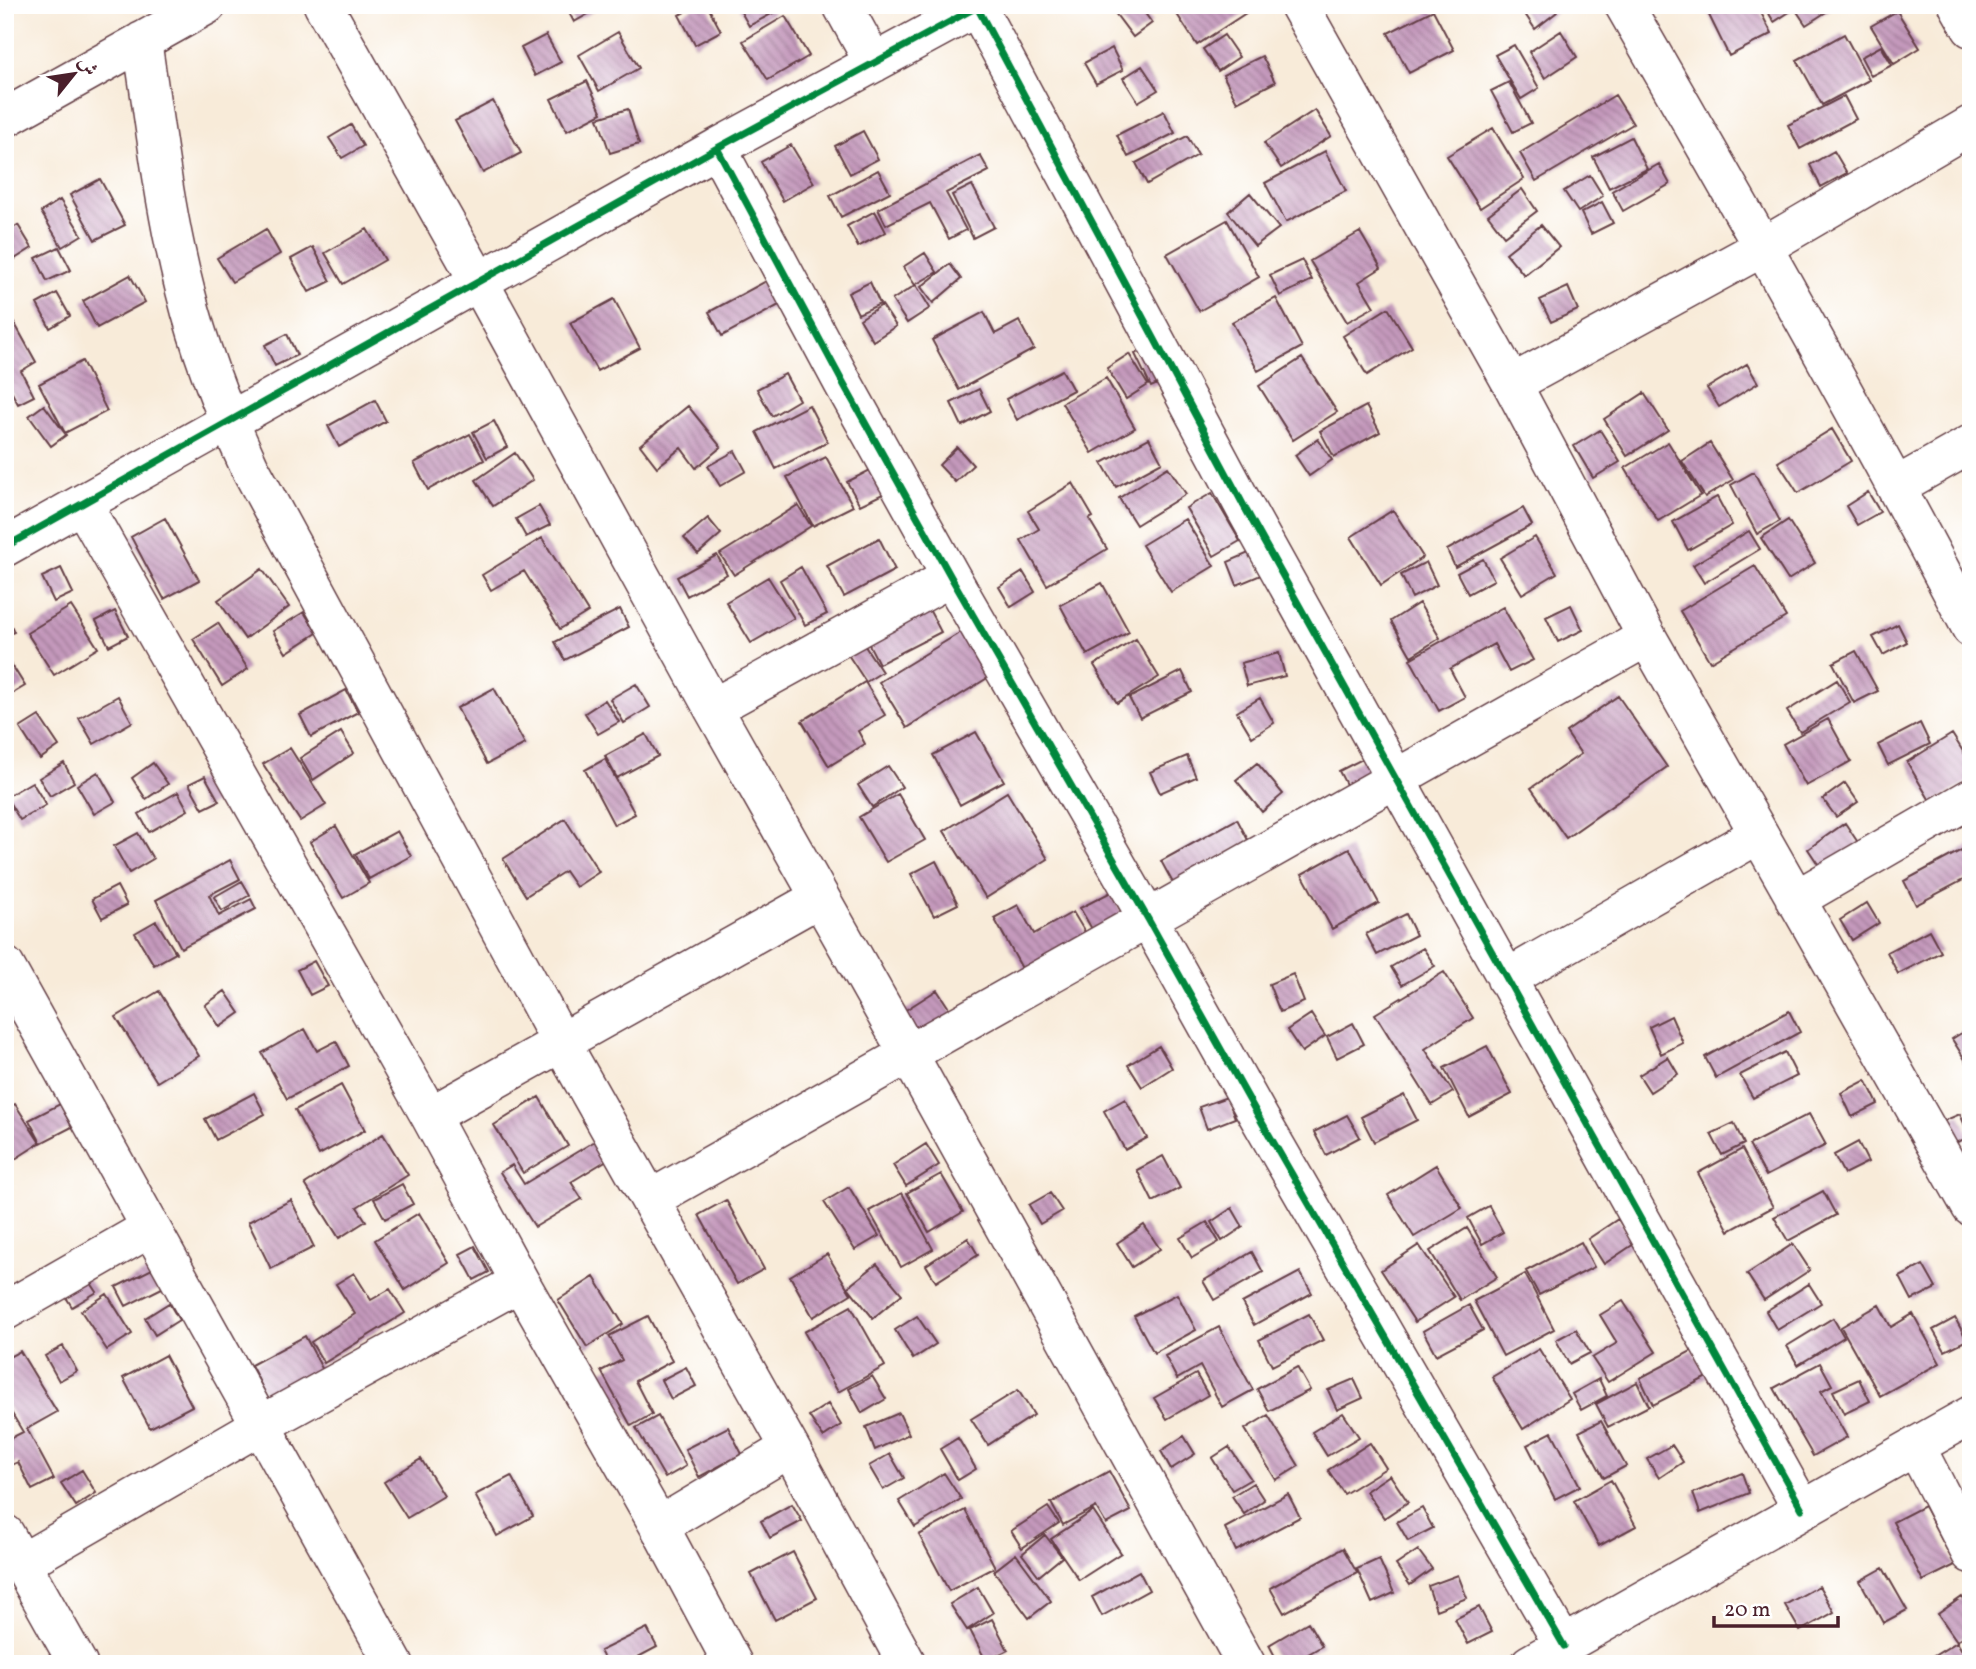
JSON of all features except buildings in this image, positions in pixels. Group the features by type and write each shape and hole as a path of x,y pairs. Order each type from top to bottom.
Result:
{"street":[{"path":"5,118 207,5"},
{"path":"323,5 1246,1664"},
{"path":"842,5 874,63"},
{"path":"1299,5 1512,384 1647,636 1971,1207"},
{"path":"1624,5 1897,486 1971,628"},
{"path":"1958,5 1971,29"},
{"path":"5,547 229,423 478,280 979,6 1245,508 1802,1509"},
{"path":"142,41 176,253 196,333 229,423 273,512 562,1044 790,1448 907,1664"},
{"path":"1512,384 1763,247 1971,125"},
{"path":"717,148 951,577 1563,1646"},
{"path":"1897,486 1971,444"},
{"path":"83,505 430,1116 733,1664"},
{"path":"713,708 951,577"},
{"path":"651,1199 1647,636"},
{"path":"1795,900 1971,798"},
{"path":"1506,979 1759,834"},
{"path":"430,1116 819,898"},
{"path":"5,966 394,1664"},
{"path":"5,1311 150,1228"},
{"path":"78,1664 13,1548 259,1426 520,1282"},
{"path":"1530,1664 1971,1415"},
{"path":"1916,1447 1971,1554"},
{"path":"659,1526 790,1448"}],"cycle path":[{"path":"717,148 977,7 1245,508 1802,1509"},
{"path":"5,547 717,148 951,577 1564,1646"}]}
